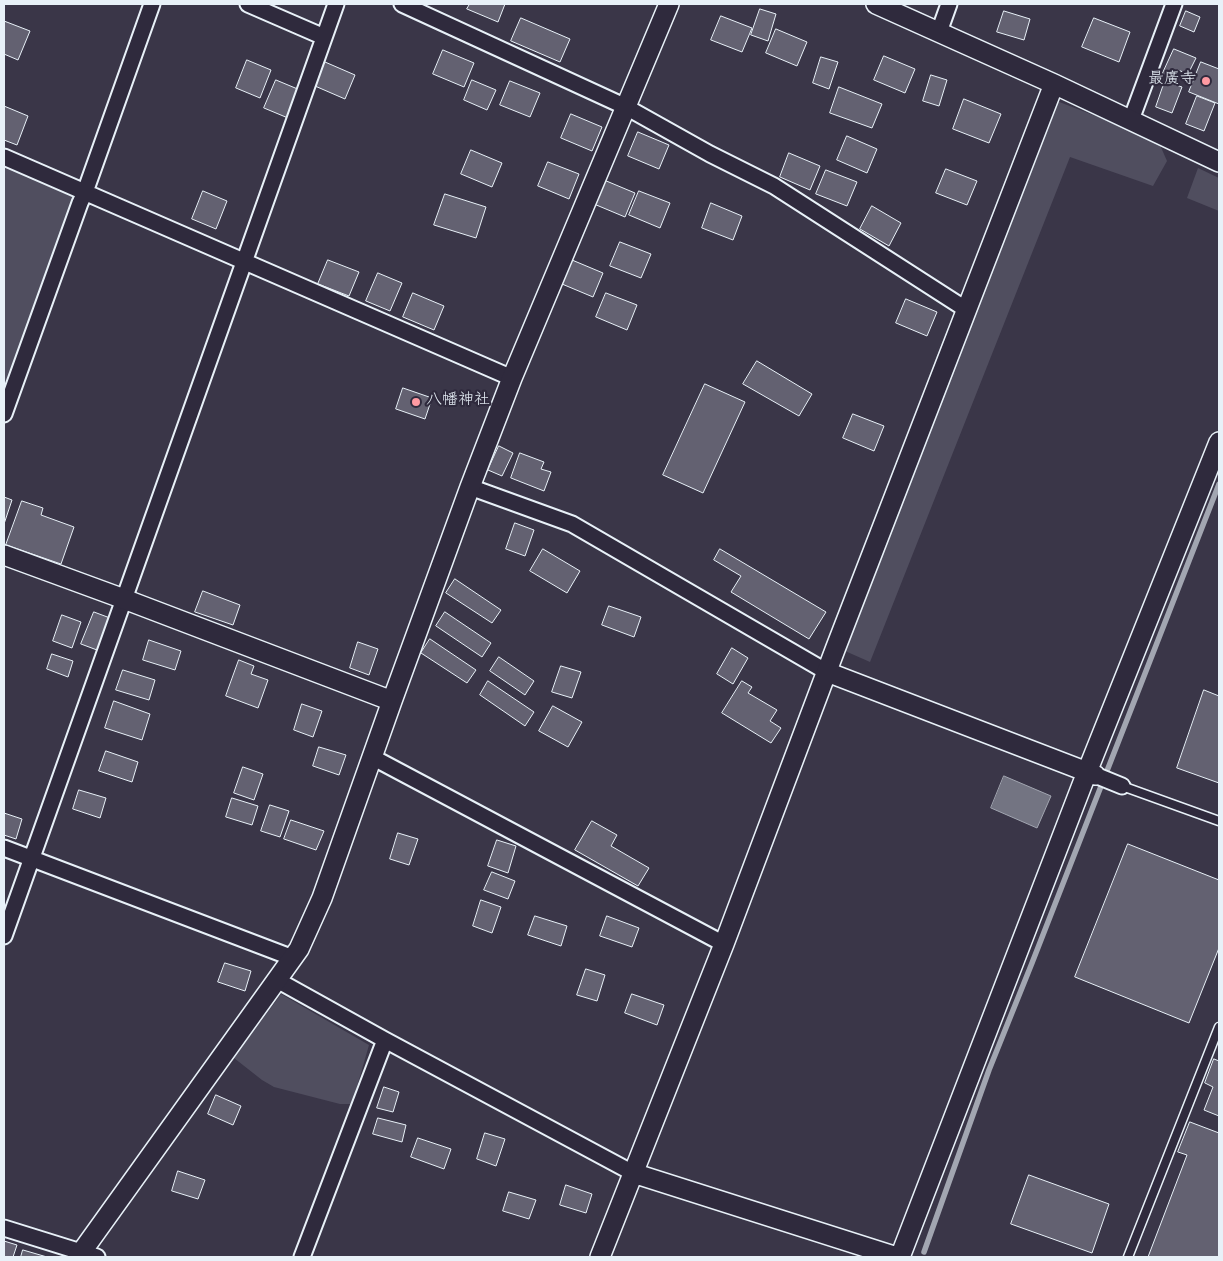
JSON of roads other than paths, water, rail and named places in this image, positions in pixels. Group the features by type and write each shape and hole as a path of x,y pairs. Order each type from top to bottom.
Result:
{"street":[{"path":"4,414 152,4"},
{"path":"248,4 324,37"},
{"path":"4,936 336,4"},
{"path":"402,4 626,107 710,154 774,186 967,310"},
{"path":"4,1228 85,1256 300,949 322,898 470,487 512,378 669,4"},
{"path":"876,4 1054,84 1219,162"},
{"path":"940,32 950,4"},
{"path":"1131,120 1174,4"},
{"path":"600,1257 724,944 1054,84"},
{"path":"4,157 512,378"},
{"path":"277,980 633,1173 899,1257 1091,774 1219,442"},
{"path":"470,487 572,524 827,672 1122,786"},
{"path":"4,554 392,701"},
{"path":"372,758 724,944"},
{"path":"4,848 293,958"},
{"path":"302,1257 385,1040"}],"lane":[{"path":"1122,786 1219,821"},
{"path":"1128,1257 1219,1027"}],"water":[{"path":"1004,776 1051,796 1037,828 991,808"}],"waterway":[{"path":"924,1252 989,1070 1219,484"}],"place":[{"name":"最廣寺","path":"1206,81"},
{"name":"八幡神社","path":"416,402"}]}
